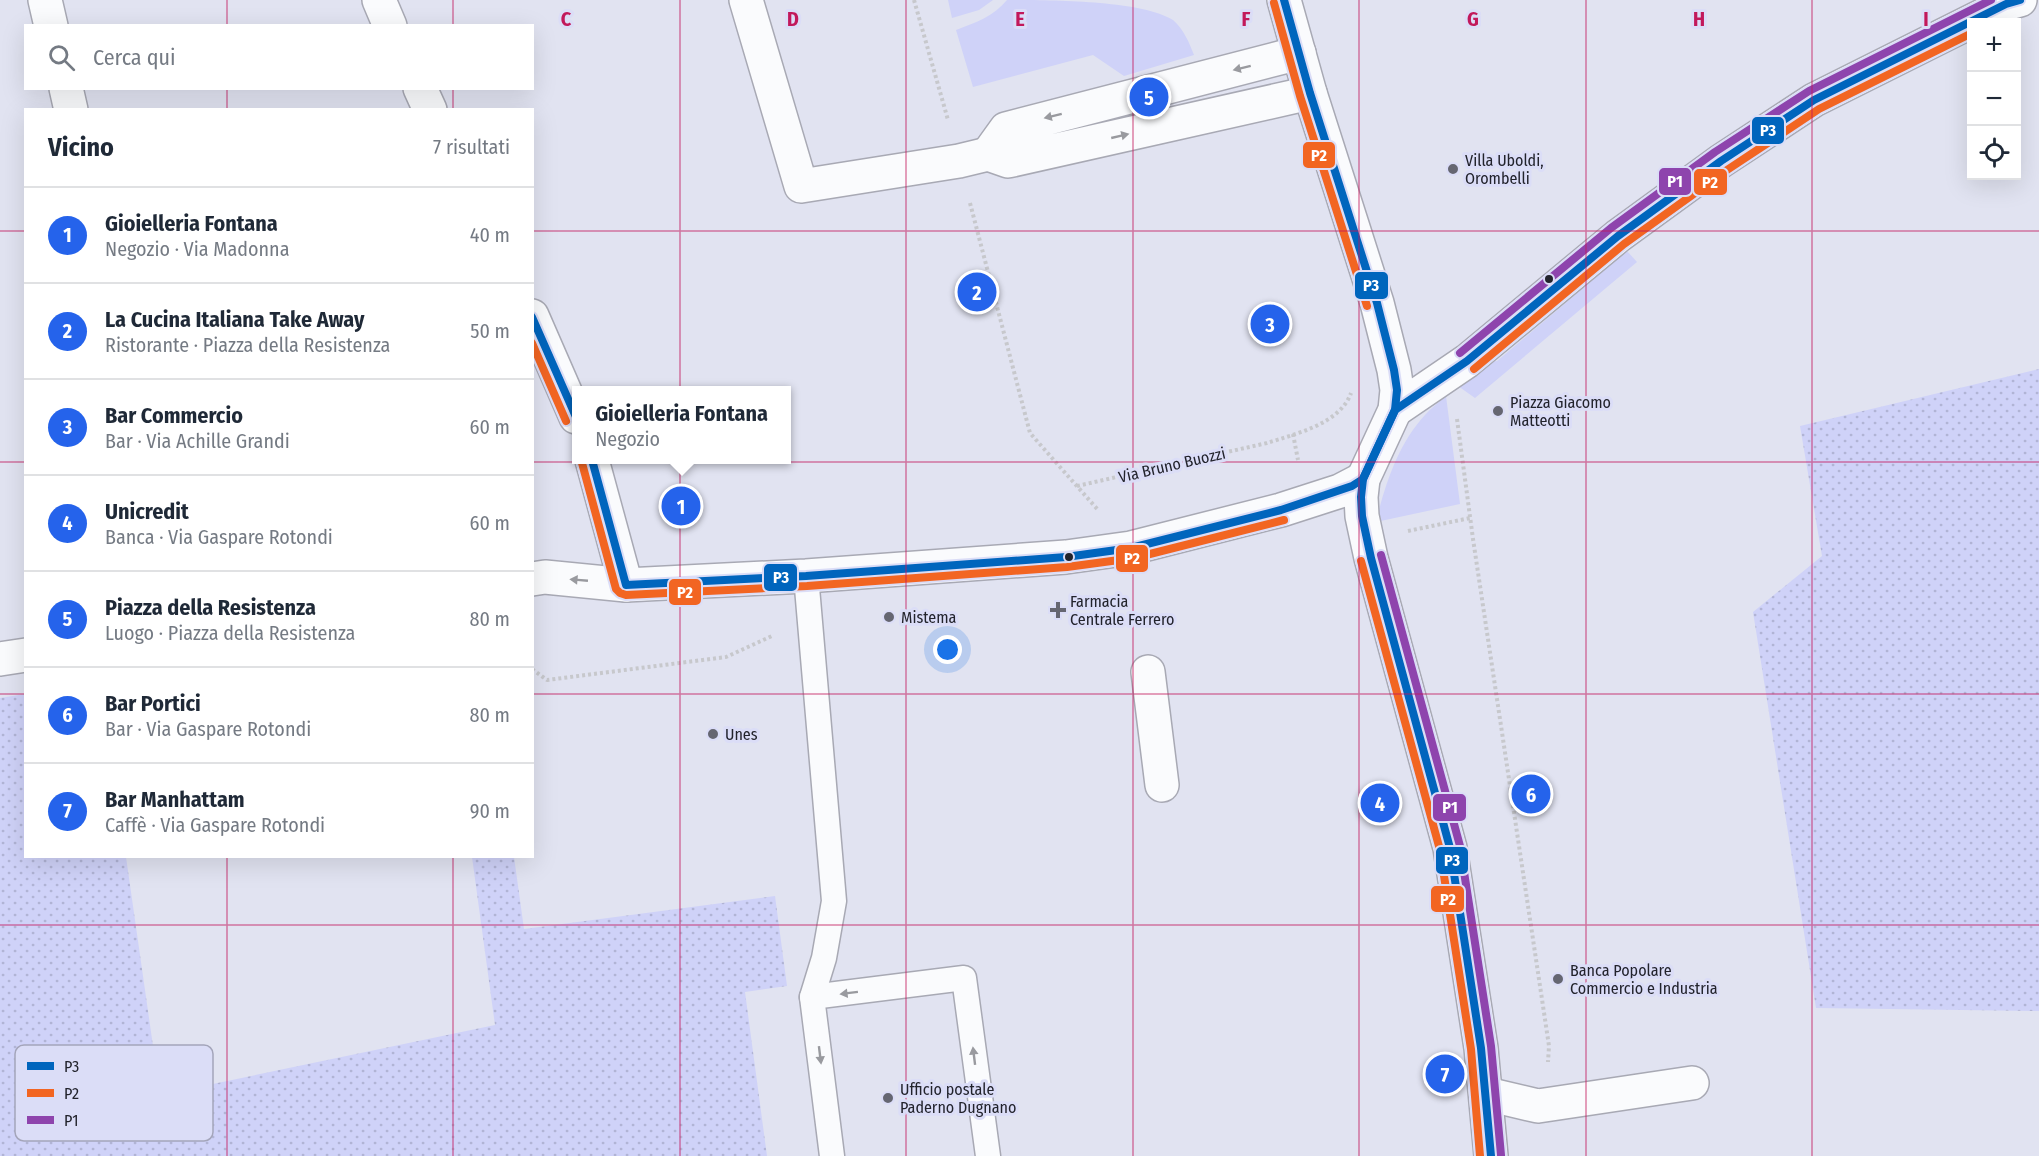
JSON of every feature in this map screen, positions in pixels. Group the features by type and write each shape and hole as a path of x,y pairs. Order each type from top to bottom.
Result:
{"street":[{"path":"45,0 51,24"},
{"path":"379,0 389,24"},
{"path":"746,0 801,186 959,161 988,154 1008,161 1310,93"},
{"path":"1284,0 1310,93 1377,303 1394,370 1397,390 1395,410 1363,479 1362,516 1371,558 1449,848 1487,1094 1491,1156"},
{"path":"1395,410 1467,361 1618,236 1721,161 1804,106 2006,4 2020,0"},
{"path":"988,154 1006,129 1299,53"},
{"path":"66,90 71,108"},
{"path":"421,90 429,108"},
{"path":"534,321 572,408"},
{"path":"593,464 626,585"},
{"path":"534,579 545,577 626,585 806,576 1066,557 1131,548 1281,510 1340,491 1363,479"},
{"path":"0,659 24,655"},
{"path":"1148,672 1162,785"},
{"path":"1487,1094 1538,1106 1692,1083"}],"lane":[{"path":"806,576 834,901 824,958 812,997 832,1156"},
{"path":"812,997 964,978 987,1156"}],"path":[{"path":"914,0 948,122"},
{"path":"968,193 1030,433 1036,442"},
{"name":"Via Bruno Buozzi","path":"1077,487 1267,443 1293,434 1332,417 1349,400 1352,390"},
{"path":"1456,411 1548,1046"},
{"path":"1402,532 1470,518"}],"shaded area":[{"path":"948,0 993,0 979,10 952,18"},
{"path":"1007,0 1094,2 1158,13 1177,24 1186,36 1194,55 1124,76 1093,55 973,87 956,30 990,15"},
{"path":"1627,251 1637,262 1475,398 1458,386 1487,362 1497,361"},
{"path":"2039,369 2039,1011 1816,1008 1753,612 1822,556 1800,426"},
{"path":"1446,396 1460,504 1376,522 1388,480 1407,439 1427,412"},
{"path":"24,694 24,858 126,858 153,1045 15,1045 15,1141 213,1141 213,1084 495,1025 472,858 514,858 524,929 775,896 787,986 745,992 767,1156 0,1156 0,698"}],"transit line":[{"name":"P3","path":"1284,0 1310,93 1377,303 1394,370 1397,390 1395,410 1363,479 1362,516 1371,558 1450,848 1481,1048 1491,1156"},
{"name":"P1","path":"1460,353 1611,228 1715,152 1809,91 1991,0"},
{"name":"P3","path":"593,464 626,585 806,576 1066,557 1131,548 1281,510 1352,486 1363,479 1395,410 1467,361 1618,236 1721,161 1814,100 2006,4 2020,0"},
{"name":"P2","path":"1274,3 1300,96 1367,306"},
{"name":"P2","path":"1474,369 1624,244 1727,170 1819,109 1967,35"},
{"name":"P3","path":"534,322 572,408"},
{"name":"P2","path":"534,348 566,421"},
{"name":"P2","path":"582,464 616,589 626,595 807,586 1067,567 1134,558 1284,520"},
{"name":"P1","path":"1381,555 1460,846 1491,1046 1501,1155"},
{"name":"P2","path":"1361,561 1440,850 1471,1049 1480,1156"}],"place":[{"name":"Piazza della Resistenza","path":"1149,97"},
{"name":"Villa Uboldi, Orombelli","path":"1453,169"},
{"name":"La Cucina Italiana Take Away","path":"977,292"},
{"name":"Bar Commercio","path":"1270,324"},
{"name":"Piazza Giacomo Matteotti","path":"1498,411"},
{"name":"Gioielleria Fontana","path":"681,506"},
{"name":"Farmacia Centrale Ferrero","path":"1058,610"},
{"name":"Mistema","path":"889,617"},
{"name":"Unes","path":"713,734"},
{"name":"Bar Portici","path":"1531,794"},
{"name":"Unicredit","path":"1380,803"},
{"name":"Banca Popolare Commercio e Industria","path":"1558,979"},
{"name":"Bar Manhattam","path":"1445,1074"},
{"name":"Ufficio postale Paderno Dugnano","path":"888,1098"}]}
